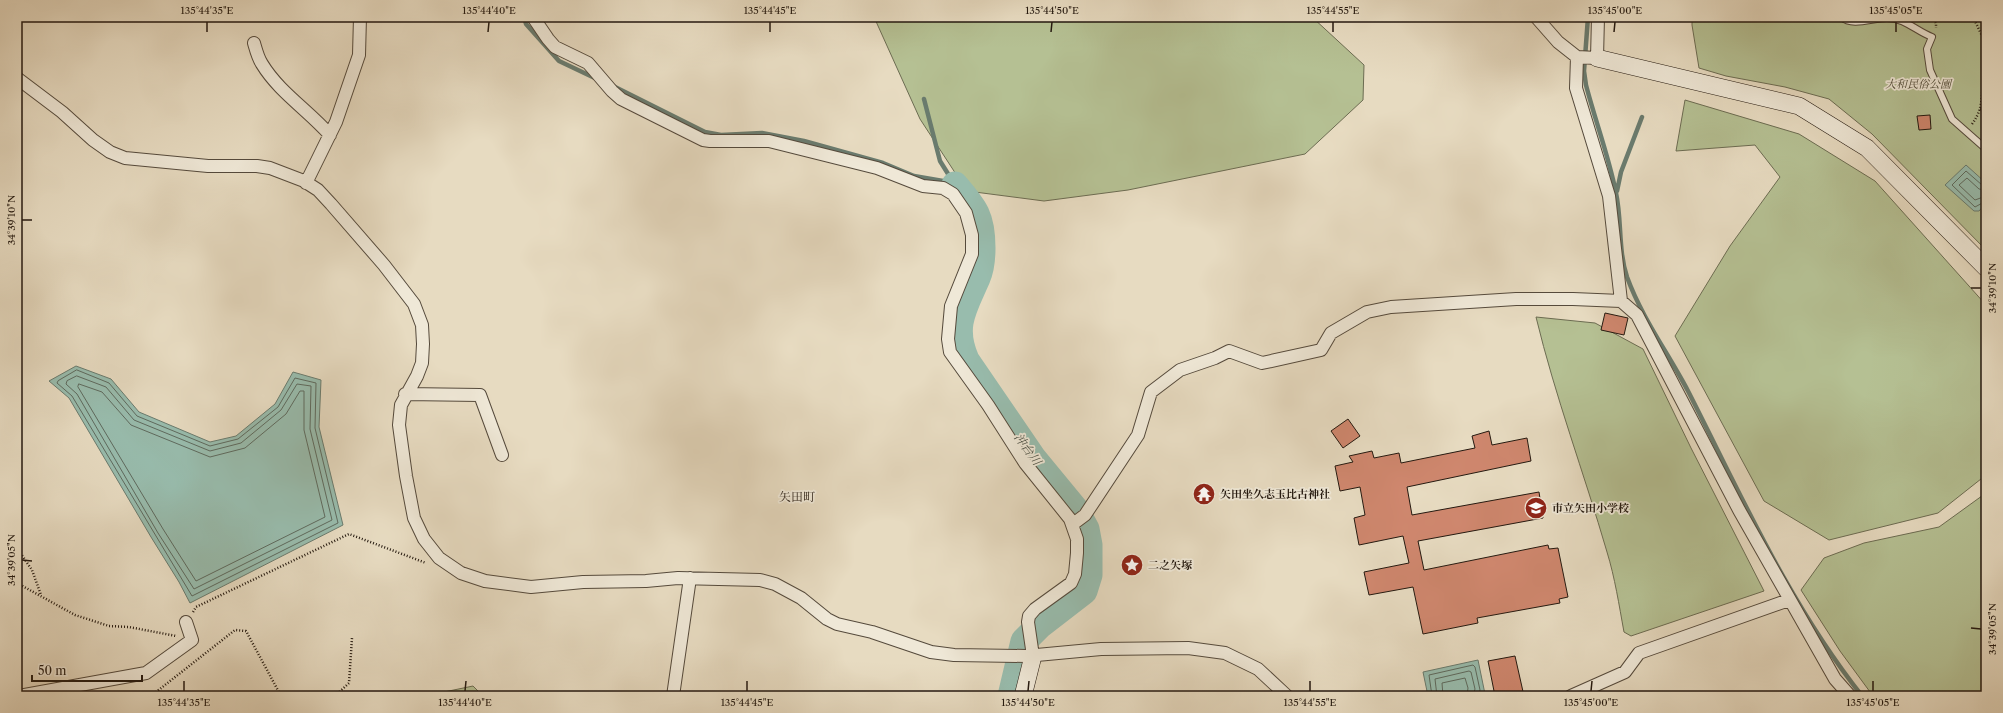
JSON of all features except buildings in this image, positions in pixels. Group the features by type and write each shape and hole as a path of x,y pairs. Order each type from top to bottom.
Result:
{"street":[{"path":"306,183 330,135 360,55 360,17"},
{"path":"533,17 555,47 580,59 594,69 612,91 621,99 703,140 710,142 769,141 877,168 917,184 943,188 953,194 966,213 971,227 972,254 951,306 948,339 950,352 976,387 1025,463 1079,520"},
{"path":"1536,17 1558,42 1577,57 1597,58 1799,106 1867,148 1986,268"},
{"path":"1597,58 1598,17"},
{"path":"254,43 261,62 279,87 330,135"},
{"path":"1577,57 1576,88 1609,196 1621,301"},
{"path":"17,78 62,112 110,152 126,158 208,166 256,166 286,172 318,190 336,209 384,265 414,304 422,325 422,363 417,376 405,394 401,405 400,425 406,476 414,518 424,539 439,558 461,573 485,581 531,587 588,582 646,581 690,578 760,580 775,584 801,598 827,619 837,624 872,632 931,652 954,655 1027,647 1058,652 1101,649 1188,648 1226,653 1258,669 1287,696"},
{"path":"1023,696 1029,616 1071,583 1075,574 1079,520 1138,434 1151,392 1180,370 1215,358 1229,351 1262,363 1321,350 1331,333 1367,312 1391,308 1516,299 1573,299 1621,301 1637,315 1686,412 1789,600 1835,679 1850,696"},
{"path":"405,394 480,395 502,455"},
{"path":"674,696 690,578"},
{"path":"1571,696 1625,672 1639,653 1789,600"},
{"path":"19,696 146,673 192,640 186,622"}],"lane":[{"path":"1841,17 1846,21 1865,21 1888,18 1901,20 1921,33 1932,37 1927,49 1930,70 1952,119 1986,148"}],"path":[{"path":"1973,17 1986,44"},
{"path":"1967,132 1978,117 1983,99 1986,66"},
{"path":"1980,109 1986,112"},
{"path":"186,622 196,607 349,534 427,563"},
{"path":"17,548 32,570 41,596"},
{"path":"17,583 75,615 109,626 129,627 192,640"},
{"path":"151,696 236,630 246,631 281,696"},
{"path":"335,696 349,683 352,638"}],"green space":[{"path":"874,17 1312,17 1364,65 1363,100 1305,154 1128,190 1044,201 967,191 920,119"},
{"name":"大和民俗公園","path":"1692,17 1986,17 1986,250 1872,134 1829,99 1785,87 1726,76 1699,68"},
{"path":"1685,100 1799,134 1875,181 1986,305 1986,475 1938,513 1829,540 1764,501 1675,336 1730,246 1780,177 1755,145 1676,151"},
{"path":"1536,317 1595,323 1643,349 1691,448 1764,591 1631,636 1624,632 1610,562 1552,376"},
{"path":"1986,493 1986,696 1873,696 1840,651 1801,590 1824,558 1864,543 1939,527"},
{"path":"473,686 483,696 443,696 444,692"}],"water":[{"path":"1966,165 1986,183 1986,203 1979,211 1974,211 1945,185"},
{"path":"76,366 111,379 139,412 210,442 236,436 275,404 293,372 321,380 319,427 343,525 190,603 179,582 69,398 49,381"},
{"path":"1478,660 1485,694 1474,696 1428,696 1423,672"}],"waterway":[{"path":"524,17 526,24 559,61 599,80"},
{"path":"1588,17 1584,71 1586,85 1610,166 1618,204 1624,267 1633,292 1688,391 1747,509 1789,586 1811,624 1862,696"},
{"path":"611,85 705,132 721,135 762,133 804,141 883,163 914,176 943,181 955,185"},
{"path":"924,99 940,161 955,185"},
{"path":"1617,191 1621,172 1642,117"},
{"name":"沖台川","path":"955,185 968,200 976,214 981,228 982,237 982,255 979,271 964,308 959,327 962,348 966,360 1033,458 1075,509 1086,529 1089,545 1089,575 1084,591 1040,625 1024,641 1011,696"}],"place":[{"name":"矢田坐久志玉比古神社","path":"1204,494"},
{"name":"市立矢田小学校","path":"1536,508"},
{"name":"二之矢塚","path":"1132,565"}],"district":[{"name":"矢田町","path":"797,496"}]}
